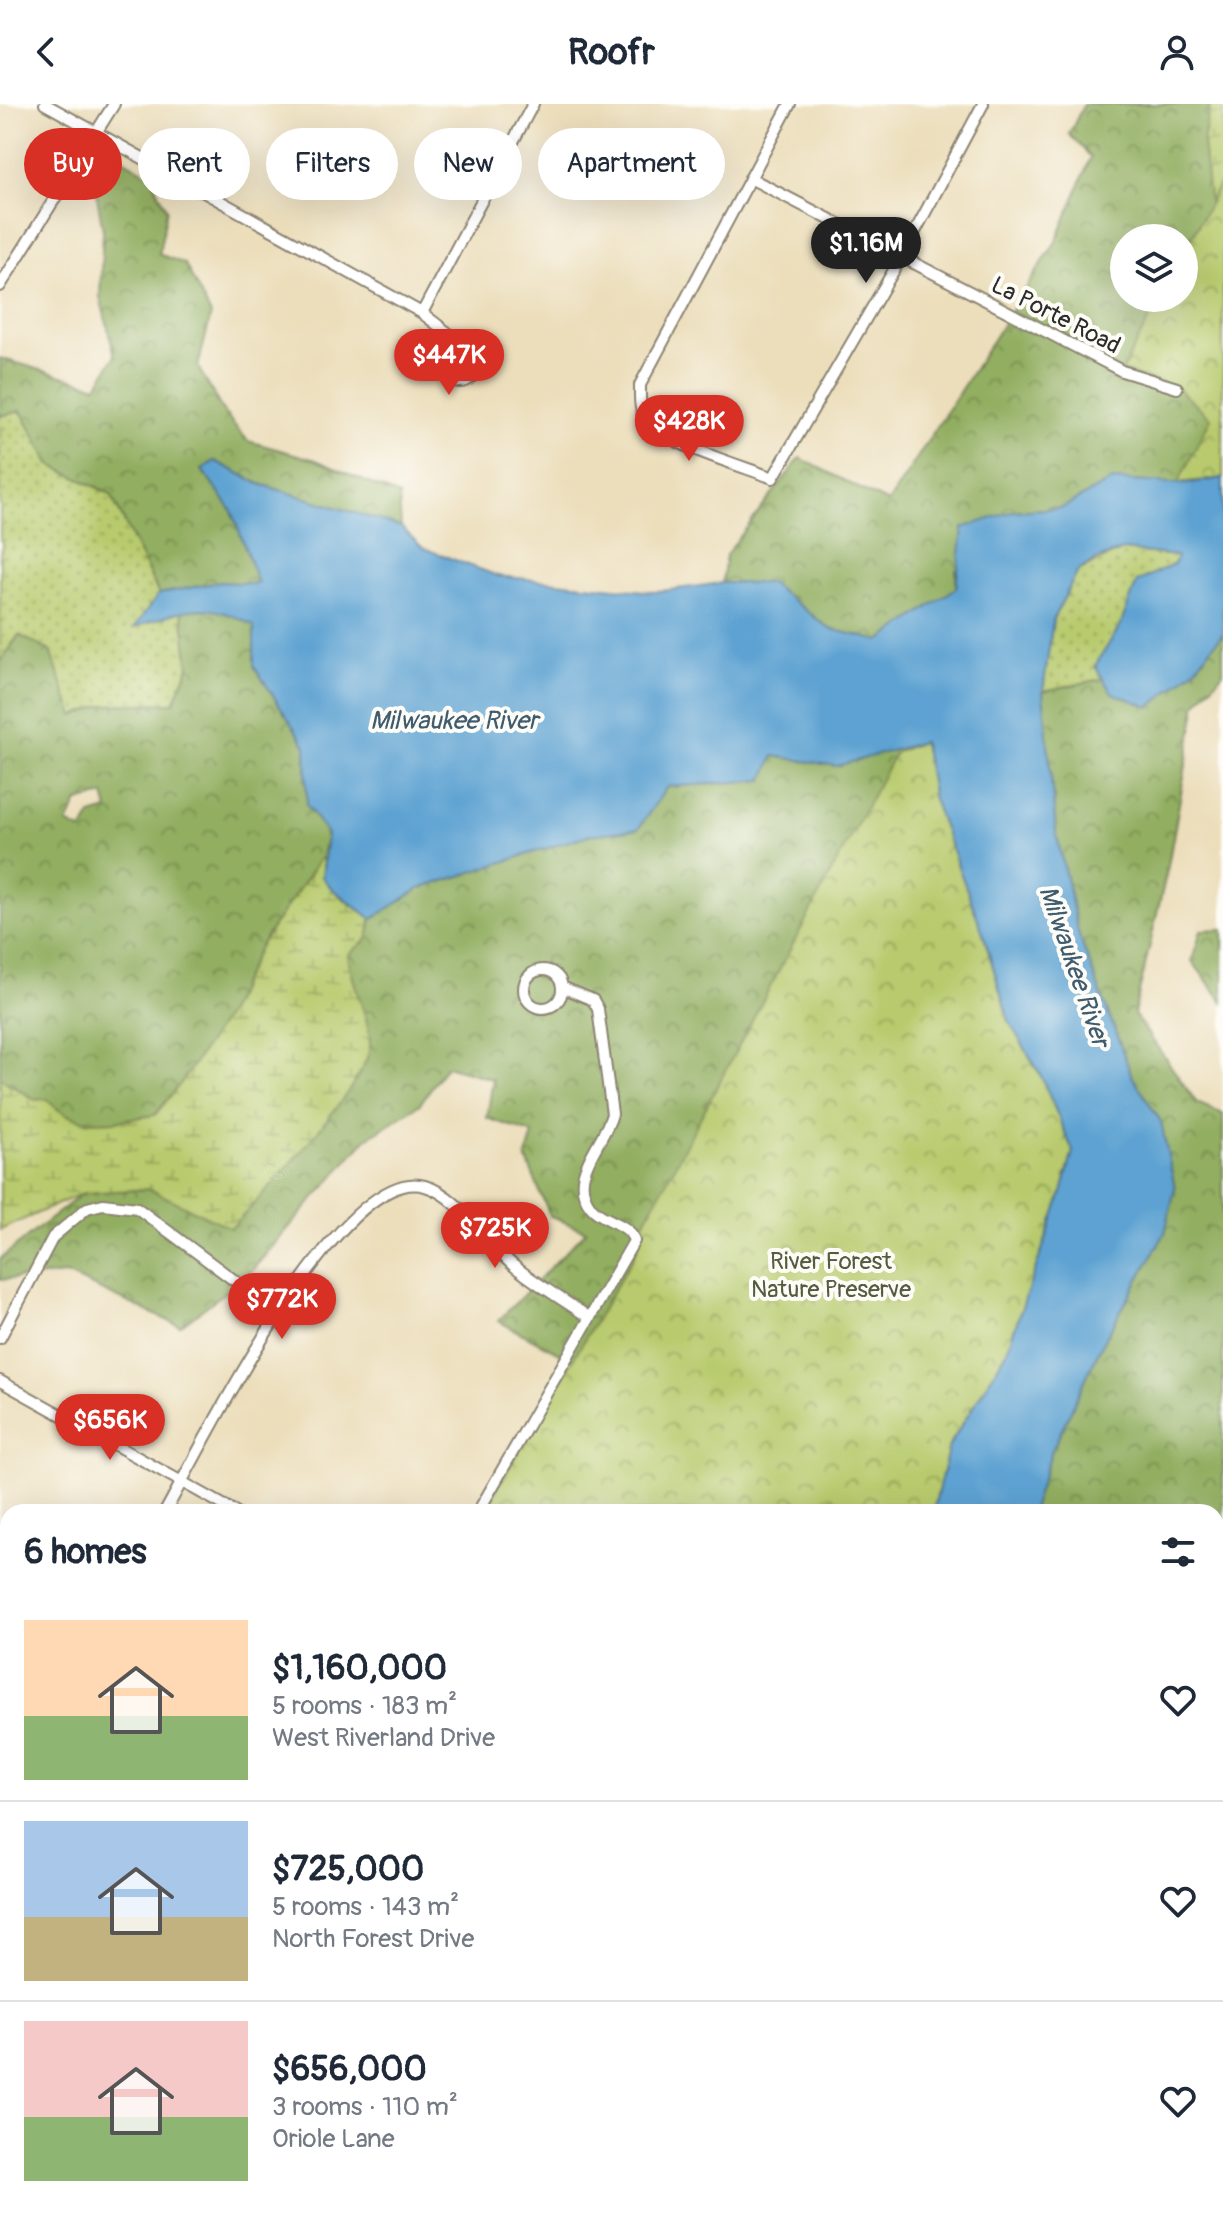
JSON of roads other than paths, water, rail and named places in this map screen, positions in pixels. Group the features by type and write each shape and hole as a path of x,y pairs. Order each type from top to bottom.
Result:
{"street":[{"path":"45,104 88,128"},
{"path":"100,128 114,104"},
{"path":"422,313 533,104"},
{"path":"790,104 640,385 640,407 647,421 664,435 773,478 901,258 983,104"},
{"path":"122,147 422,313 448,333 461,352"},
{"name":"La Porte Road","path":"750,178 1122,371 1177,388"},
{"path":"0,286 55,200"},
{"path":"483,1504 633,1246 632,1233 601,1215 584,1194 582,1179 588,1160 608,1130 612,1114 598,1009 593,1000 562,987"},
{"path":"170,1504 278,1313 322,1248 361,1210 405,1185 423,1185 445,1195 513,1265 590,1318"},
{"path":"0,1338 53,1237 87,1208 103,1204 137,1208 278,1313"},
{"path":"0,1381 222,1504"}],"water":[{"name":"Milwaukee River","path":"215,461 260,484 401,527 423,548 498,576 654,592 722,583 770,583 830,629 880,641 956,588 963,528 1013,511 1062,508 1113,480 1186,484 1223,478 1223,633 1195,669 1150,707 1112,693 1095,666 1120,626 1137,582 1174,564 1177,556 1123,550 1098,559 1078,571 1053,619 1043,691 1056,832 1079,936 1132,1076 1161,1122 1175,1188 1165,1233 1102,1344 1052,1450 1034,1504 935,1504 949,1446 1006,1353 1062,1193 1073,1151 1041,1076 1009,1021 983,933 933,799 923,742 837,766 774,756 763,780 667,787 638,829 588,835 419,889 372,919 332,889 322,877 327,834 307,805 306,746 254,666 254,626 221,612 194,609 134,628 159,594 218,582 258,584 232,511 202,469"}],"park label":[{"name":"River Forest Nature Preserve","path":"831,1275"}]}
